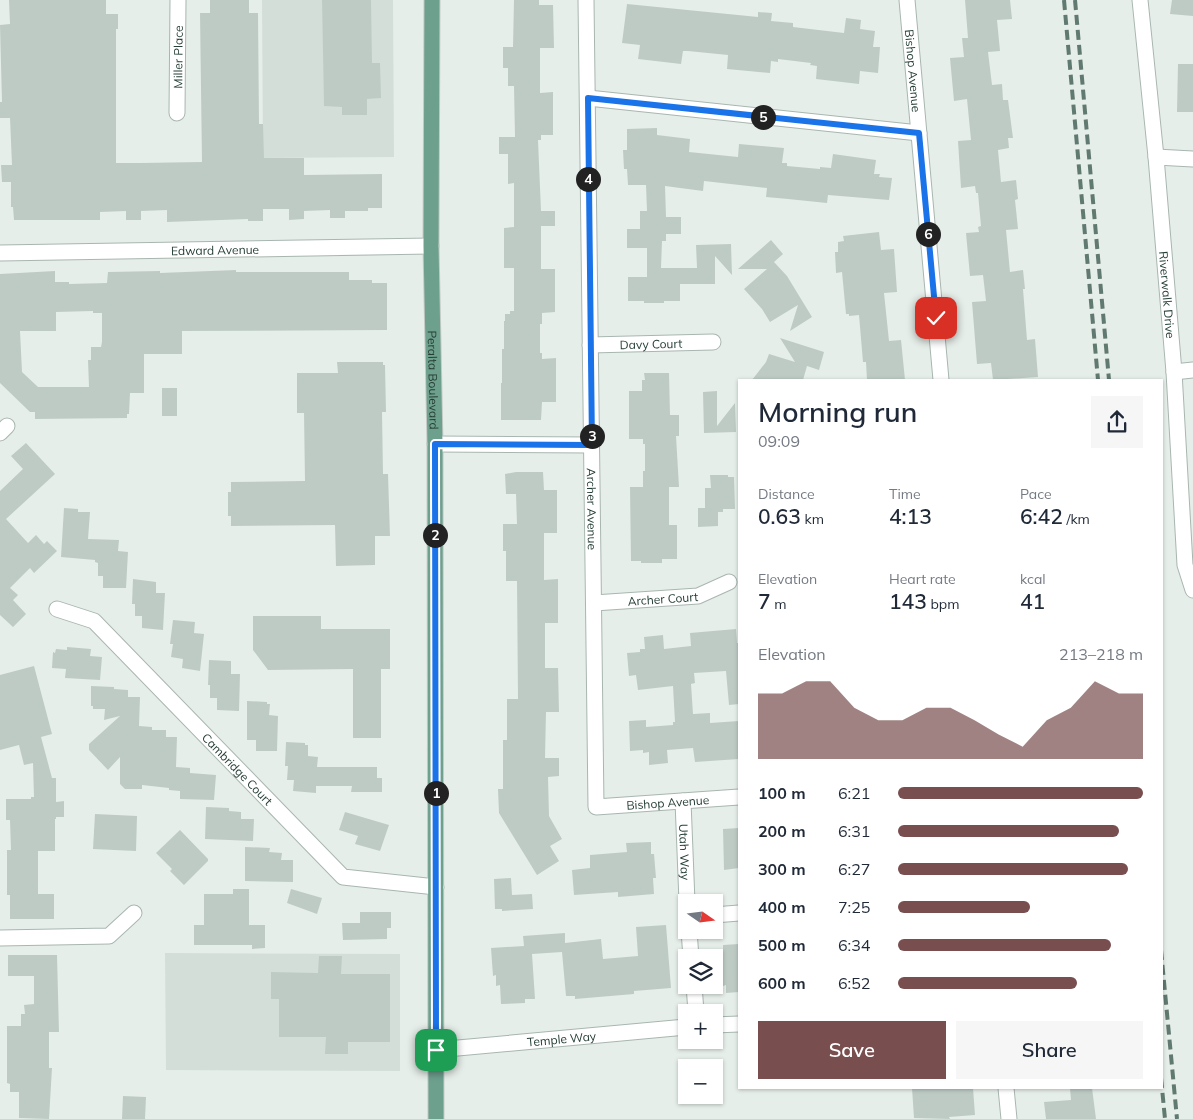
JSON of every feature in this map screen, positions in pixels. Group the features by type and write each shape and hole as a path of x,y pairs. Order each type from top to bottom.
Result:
{"main road":[{"name":"Peralta Boulevard","path":"432,0 431,246 435,444 436,1119"}],"street":[{"name":"Miller Place","path":"177,113 178,0"},
{"name":"Archer Avenue","path":"586,0 596,807"},
{"name":"Bishop Avenue","path":"907,0 941,379"},
{"name":"Riverwalk Drive","path":"1140,0 1156,157 1174,372 1185,564 1193,590"},
{"path":"588,98 919,133"},
{"path":"1156,157 1193,159"},
{"name":"Edward Avenue","path":"0,253 431,246"},
{"name":"Davy Court","path":"590,345 713,342"},
{"path":"1174,372 1193,370"},
{"path":"435,444 592,445"},
{"name":"Archer Court","path":"594,603 698,596 729,582"},
{"name":"Cambridge Court","path":"57,609 94,621 343,877 436,887"},
{"name":"Bishop Avenue","path":"596,807 738,797"},
{"name":"Utah Way","path":"683,801 687,894"},
{"path":"723,914 738,913"},
{"path":"0,938 109,936 134,914"},
{"path":"723,1025 738,1024"},
{"name":"Temple Way","path":"436,1050 678,1028"},
{"path":"1006,1089 1009,1119"}],"shaded area":[{"path":"262,0 393,0 394,157 263,158"},
{"path":"165,953 400,954 400,1071 166,1070"}],"building":[{"path":"9,0 106,0 106,14 118,14 118,29 116,29 116,163 140,163 202,162 200,13 210,13 210,0 249,0 249,13 258,13 259,124 263,124 264,158 304,158 304,175 382,174 382,208 368,208 368,211 345,211 345,218 330,218 330,210 304,211 304,219 289,220 289,209 263,209 263,221 248,221 248,219 167,222 167,210 141,211 141,220 126,220 126,211 100,212 100,220 14,220 13,207 11,207 11,182 2,182 1,165 12,165 10,118 0,118 0,102 2,102 0,25 10,24"},
{"path":"322,0 371,0 372,63 380,63 381,98 367,99 367,115 342,115 342,107 324,106"},
{"path":"514,0 539,0 539,5 553,5 554,48 540,48 540,93 553,92 553,135 541,135 541,140 538,140 541,211 555,211 555,226 541,226 541,269 555,269 555,312 542,313 540,353 542,353 542,359 556,358 556,402 542,402 541,420 501,420 504,321 505,314 510,314 510,311 514,311 514,268 504,268 504,228 514,227 514,183 508,184 508,154 499,154 499,137 515,137 514,86 508,86 508,68 503,68 503,47 513,47"},
{"path":"965,0 1010,0 1012,19 997,20 1000,51 988,52 992,85 1002,84 1003,100 1008,100 1013,138 1008,138 1009,148 998,150 1001,182 1016,180 1018,199 1015,200 1018,229 1006,230 1010,272 1023,270 1027,340 1035,339 1038,377 993,379 991,363 977,364 972,302 986,301 983,275 970,276 966,233 979,232 978,227 981,226 978,193 976,193 975,186 961,188 958,141 971,140 967,99 954,101 950,58 964,57 962,38 968,38"},
{"path":"1172,0 1193,0 1193,16 1170,14"},
{"path":"627,4 758,17 758,12 772,13 771,21 793,23 793,27 844,33 846,18 861,20 860,29 875,31 873,47 880,47 878,73 860,71 859,84 816,79 817,66 810,65 811,63 778,59 778,62 771,61 770,73 727,69 728,55 683,51 681,64 638,59 640,45 622,43"},
{"path":"1178,64 1193,64 1193,112 1177,112"},
{"path":"657,128 657,135 690,139 689,152 738,157 739,144 784,148 782,163 787,163 787,166 820,169 820,167 831,168 833,154 876,160 874,174 880,174 879,177 892,178 889,200 828,195 827,203 766,197 767,188 704,181 703,191 665,186 666,217 681,217 681,234 666,234 666,241 662,241 661,268 697,268 696,245 731,244 732,275 715,256 715,284 680,284 680,301 644,303 644,301 628,301 628,277 647,277 647,248 627,248 627,229 640,229 640,211 647,211 646,185 628,185 627,169 624,169 623,150 627,150 627,129"},
{"path":"879,232 881,250 894,249 897,292 884,293 889,341 901,340 905,379 867,379 866,362 863,362 859,315 849,316 849,314 846,314 842,272 836,273 835,252 838,252 838,242 844,241 843,236"},
{"path":"771,240 783,254 774,262 787,276 812,317 790,331 798,305 770,322 762,309 744,289 767,269 738,269"},
{"path":"236,270 236,272 349,272 349,280 372,280 372,283 387,283 387,330 182,331 182,354 144,354 144,393 130,393 129,414 127,414 127,418 35,419 35,412 30,412 0,383 0,274 55,271 55,282 69,282 69,284 107,283 108,272 160,271 160,273","holes":["93,311 93,313 102,313 102,342 101,347 91,347 91,360 88,360 89,387 38,387 22,372 20,331 56,331 56,312"]},
{"path":"780,338 824,352 819,370 807,366 803,379 753,379 766,362 769,354 795,362"},
{"path":"337,362 383,362 383,365 385,365 386,412 382,412 383,474 388,474 390,536 375,536 375,565 336,566 335,525 231,526 231,516 228,516 228,492 231,492 231,482 305,481 304,413 297,413 297,373 338,373"},
{"path":"644,373 669,373 670,415 679,415 679,436 676,436 679,487 669,487 669,525 677,525 677,559 662,559 662,563 631,561 630,487 643,487 645,444 643,444 643,439 629,439 629,391 642,391 642,380 645,380"},
{"path":"162,388 177,388 177,416 162,416"},
{"path":"717,391 717,426 735,403 736,432 704,433 703,392"},
{"path":"26,443 55,474 6,519 28,543 36,535 44,544 47,541 57,551 34,573 30,568 10,588 18,595 13,600 26,614 13,627 0,615 0,491 23,469 11,456"},
{"path":"543,472 544,490 557,490 557,533 544,533 544,580 558,579 558,623 545,623 545,668 558,668 559,712 546,712 545,758 559,758 559,776 548,777 549,816 562,839 550,846 559,861 537,875 499,813 498,789 503,789 503,740 507,740 507,699 518,699 517,581 506,581 506,551 503,551 503,524 517,524 516,494 506,494 505,474"},
{"path":"710,475 734,477 735,509 723,509 723,512 718,512 718,526 698,527 698,508 705,508 705,488 711,488"},
{"path":"64,508 78,509 78,512 90,512 88,539 119,540 118,551 128,552 126,588 103,588 103,576 98,576 98,563 95,560 61,557"},
{"path":"133,579 156,582 156,593 165,593 163,630 142,628 142,616 135,616 135,604 132,604"},
{"path":"253,616 321,616 321,629 390,629 390,669 381,669 381,738 353,738 353,669 268,670 253,650"},
{"path":"173,620 195,622 194,633 204,634 200,671 182,668 183,659 171,657 173,644 170,644"},
{"path":"736,629 738,643 738,704 729,705 726,671 694,673 695,683 691,684 693,714 710,713 710,723 738,721 738,759 695,762 693,748 667,750 668,763 649,765 649,752 643,753 643,750 630,751 629,721 646,720 646,727 673,725 673,722 675,722 673,686 638,690 636,675 629,676 627,653 640,652 640,649 645,649 644,637 663,635 664,649 691,646 690,633"},
{"path":"67,647 91,649 90,656 102,657 100,680 65,678 66,669 52,668 53,652 55,653 56,649 67,650"},
{"path":"209,660 231,661 231,674 240,674 239,711 217,710 217,698 210,698 210,685 208,685"},
{"path":"34,666 52,734 41,737 52,778 56,778 56,802 64,801 64,817 56,817 55,819 55,851 38,851 38,894 54,894 54,919 10,919 10,895 7,895 7,850 11,850 10,820 6,820 6,799 31,799 31,797 34,797 33,763 24,765 19,745 0,750 0,675"},
{"path":"91,686 128,690 128,697 140,697 139,726 152,727 152,730 166,730 166,737 177,737 176,767 190,768 190,773 216,775 214,800 180,799 180,791 169,790 169,788 142,785 142,789 125,789 120,784 120,757 108,770 89,750 89,744 120,716 104,720 105,709 93,709 93,706 91,706"},
{"path":"247,701 267,702 267,704 270,704 269,715 278,716 277,751 256,751 256,740 247,740"},
{"path":"286,742 305,743 305,745 308,745 308,756 318,757 317,767 377,767 377,778 382,778 382,792 351,792 352,786 316,786 316,793 293,791 294,780 287,780 288,766 285,766"},
{"path":"206,807 229,808 229,811 241,812 241,819 254,819 253,841 205,839"},
{"path":"345,812 389,825 380,851 355,844 358,836 339,830"},
{"path":"95,814 137,816 136,851 93,849"},
{"path":"738,828 738,868 724,870 723,829"},
{"path":"180,830 208,859 184,885 170,871 172,869 156,853"},
{"path":"651,842 651,854 654,854 656,878 653,878 654,894 618,897 618,892 574,895 572,870 590,868 590,855 627,852 626,843"},
{"path":"245,847 270,848 269,852 282,853 281,860 293,860 293,882 245,881"},
{"path":"511,878 512,895 532,894 533,909 502,911 502,909 495,909 494,879"},
{"path":"233,889 249,889 249,925 265,925 265,948 252,949 252,945 194,945 194,925 204,925 204,894 233,894"},
{"path":"291,889 322,898 317,914 287,903"},
{"path":"360,912 391,912 391,928 387,928 387,939 343,940 342,923 360,923"},
{"path":"666,925 671,988 634,991 634,994 575,999 575,996 566,996 562,952 532,954 535,999 525,999 525,1003 501,1004 500,985 496,986 496,975 493,976 491,948 524,946 523,936 565,933 565,943 601,939 603,959 638,956 636,927"},
{"path":"738,944 738,992 726,993 726,985 723,986 723,945"},
{"path":"8,955 57,955 59,1032 49,1032 49,1068 52,1068 49,1119 19,1118 19,1092 10,1092 10,1084 7,1083 7,1026 21,1026 21,1014 25,1014 24,1005 34,1004 34,976 8,976"},
{"path":"319,956 342,956 341,974 390,974 390,1042 348,1042 348,1054 325,1054 326,1037 279,1037 279,999 271,999 271,972 318,973"},
{"path":"912,1089 973,1089 975,1115 949,1117 950,1119 914,1118"},
{"path":"1070,1089 1092,1089 1096,1119 1046,1119 1044,1102 1071,1100"},
{"path":"123,1096 146,1097 145,1119 122,1119"}],"railway":[{"path":"1064,0 1098,379"},
{"path":"1075,0 1109,379"},
{"path":"1163,971 1177,1119"},
{"path":"1162,1089 1165,1119"}],"route":[{"path":"436,1050 435,444 592,445 588,98 919,133 936,318"}]}
